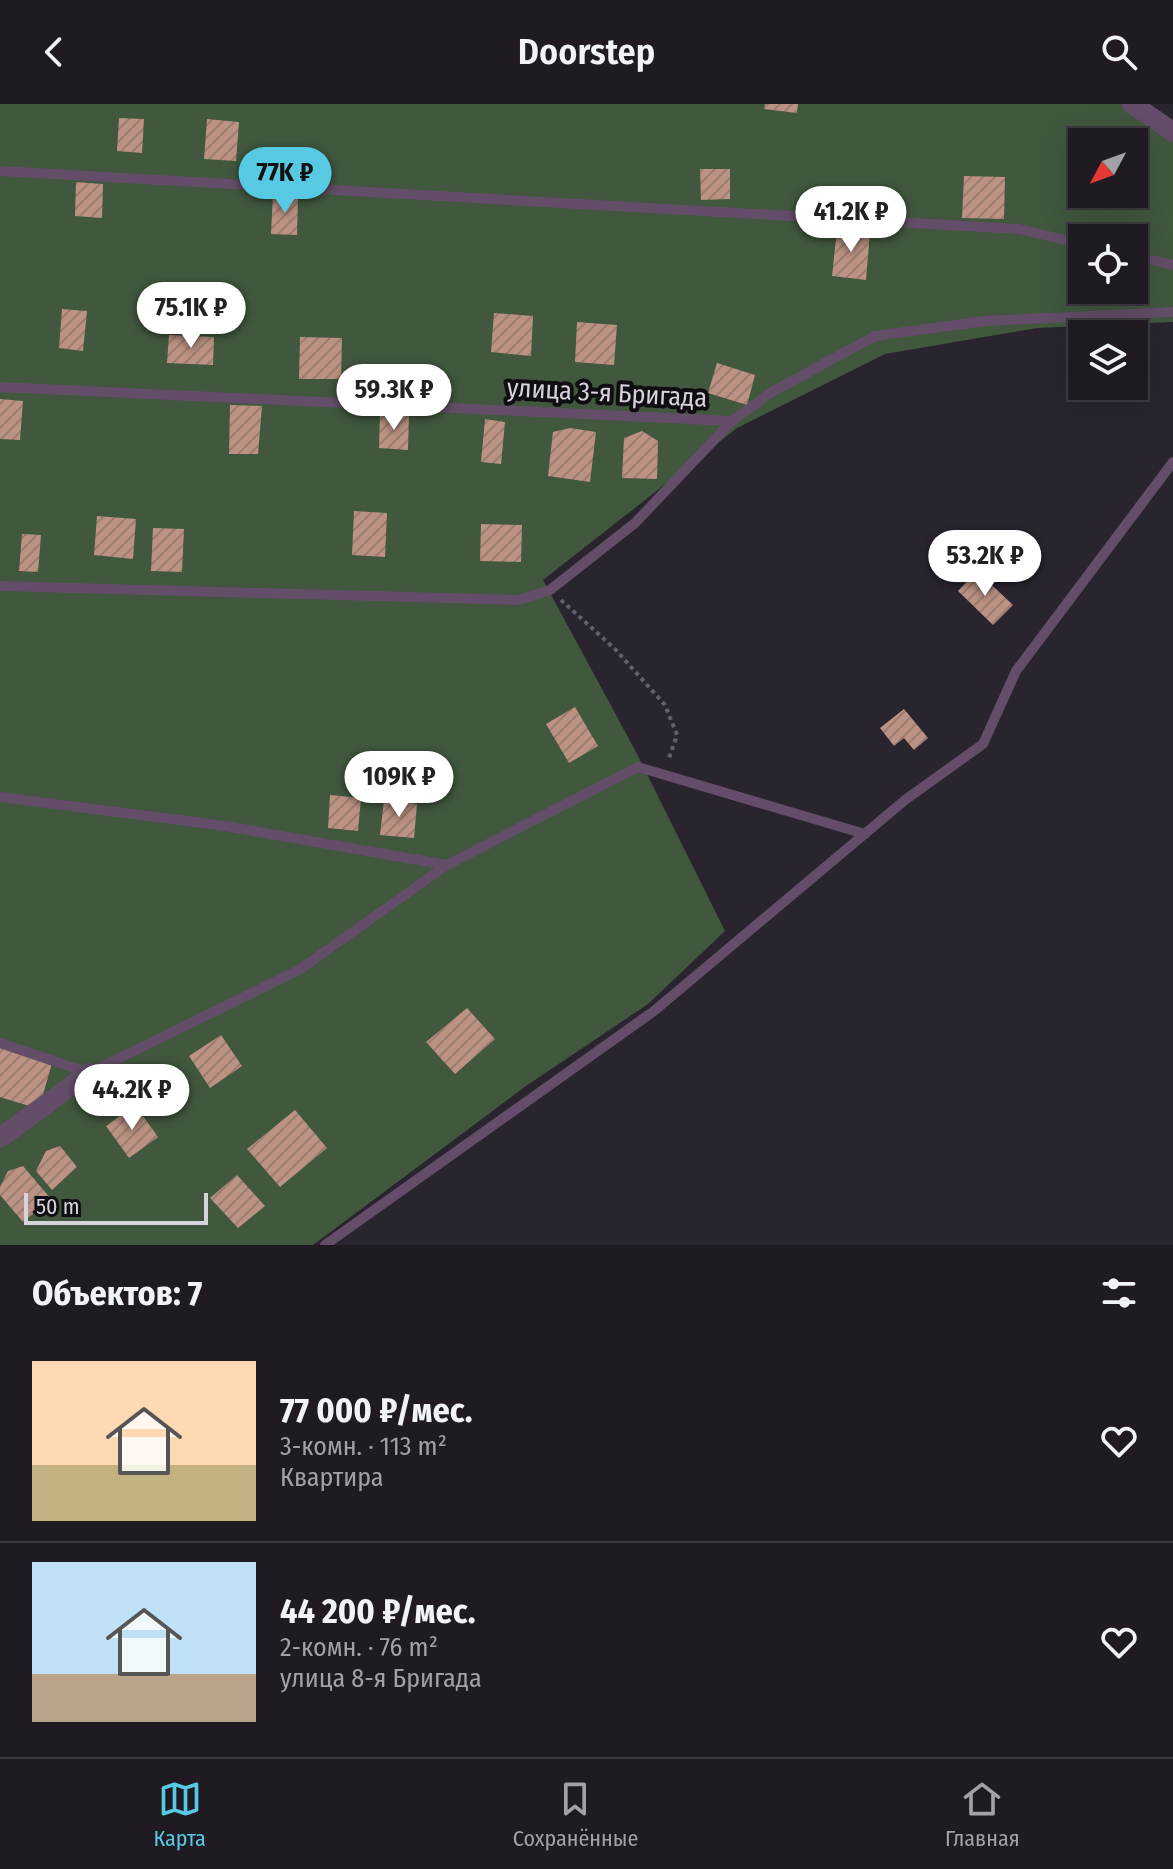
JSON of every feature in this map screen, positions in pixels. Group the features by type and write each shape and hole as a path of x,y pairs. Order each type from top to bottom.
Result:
{"street":[{"path":"1132,104 1173,132"},
{"path":"0,1138 89,1073"}],"lane":[{"path":"0,171 1019,229 1068,241"},
{"path":"1148,259 1173,265"},
{"path":"0,586 519,600 550,590 635,523 732,421 770,393 875,336 984,321 1173,312"},
{"name":"улица 3-я Бригада","path":"0,387 732,421"},
{"path":"325,1245 654,1011 905,800 983,744 1016,671 1173,462"},
{"path":"0,1043 89,1073 299,970 447,865 638,767 865,834"},
{"path":"0,797 225,826 447,865"}],"path":[{"path":"550,590 615,649 665,705 677,735 663,774"}],"green space":[{"path":"0,104 1128,104 1173,138 1173,322 1068,320 1068,327 1037,328 885,354 737,428 543,580 636,752 725,931 648,1004 526,1086 313,1245 0,1245"}],"building":[{"path":"765,104 798,104 797,113 764,109"},
{"path":"119,118 144,119 142,153 117,151"},
{"path":"207,119 239,122 236,161 204,159"},
{"path":"700,169 730,169 730,199 701,200"},
{"path":"964,176 1005,177 1004,219 962,218"},
{"path":"76,182 103,184 102,218 75,216"},
{"path":"273,195 298,197 297,235 271,234"},
{"path":"837,229 870,232 866,280 832,276"},
{"path":"62,309 87,311 83,351 59,348"},
{"path":"494,313 533,316 531,356 491,352"},
{"path":"577,322 617,325 614,365 575,362"},
{"path":"169,335 214,337 213,365 167,363"},
{"path":"300,337 342,338 341,379 299,379"},
{"path":"717,363 755,375 747,405 708,393"},
{"path":"0,399 23,401 20,440 0,439"},
{"path":"230,405 262,406 258,454 229,454"},
{"path":"380,413 409,415 408,450 379,448"},
{"path":"485,419 505,422 501,464 481,462"},
{"path":"570,428 596,432 590,482 548,476 553,432"},
{"path":"642,431 658,441 657,479 622,478 624,438"},
{"path":"354,511 387,513 385,557 352,555"},
{"path":"97,516 136,519 133,559 94,555"},
{"path":"481,524 522,525 521,562 480,561"},
{"path":"153,528 184,529 182,572 151,571"},
{"path":"22,534 41,535 38,572 19,571"},
{"path":"977,571 1013,605 993,625 958,591"},
{"path":"575,707 598,746 569,763 546,724"},
{"path":"904,709 928,738 914,750 904,738 894,746 880,728"},
{"path":"330,795 361,798 358,831 328,828"},
{"path":"384,800 417,804 414,838 380,835"},
{"path":"467,1008 495,1039 455,1074 426,1042"},
{"path":"221,1035 242,1066 210,1088 189,1056"},
{"path":"0,1048 52,1063 39,1109 0,1097"},
{"path":"135,1105 158,1137 129,1158 106,1126"},
{"path":"295,1110 327,1148 280,1187 247,1149"},
{"path":"60,1146 77,1167 52,1190 36,1171 46,1151"},
{"path":"23,1166 51,1199 23,1222 0,1195 0,1187 8,1171"},
{"path":"237,1175 265,1206 238,1228 210,1198"}]}
